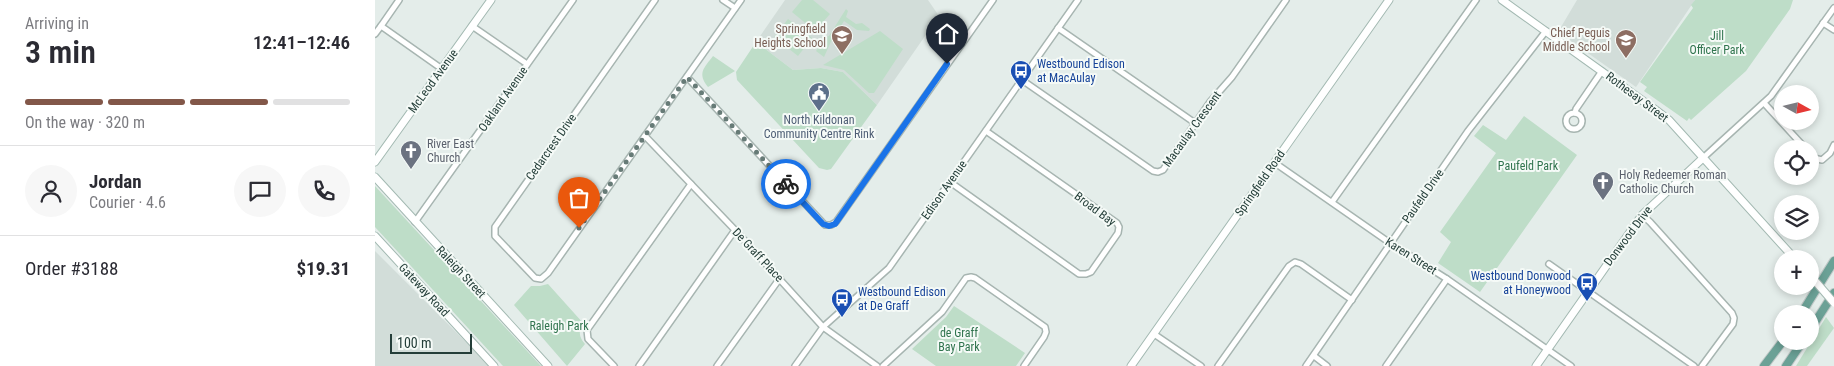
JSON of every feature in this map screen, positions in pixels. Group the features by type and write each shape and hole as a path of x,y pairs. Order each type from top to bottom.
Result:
{"main road":[{"path":"1807,305 1834,261"},
{"path":"1819,316 1834,293"},
{"path":"1764,366 1776,350"},
{"path":"1785,366 1797,350"}],"street":[{"path":"375,34 399,0"},
{"name":"McLeod Avenue","path":"375,162 491,0"},
{"name":"Oakland Avenue","path":"415,222 573,0"},
{"name":"Cedarcrest Drive","path":"645,136 548,273 541,278 531,275 495,236 495,227 655,0"},
{"path":"723,0 735,8"},
{"path":"645,136 741,0"},
{"path":"687,77 822,222 829,226 836,222 993,0"},
{"name":"Edison Avenue","path":"795,366 823,327 889,268 1078,0"},
{"name":"Macaulay Crescent","path":"1022,80 1153,171 1158,172 1163,170 1195,123 1232,77 1286,0"},
{"name":"Springfield Road","path":"1131,366 1389,0"},
{"path":"1332,202 1476,0"},
{"name":"Rothesay Street","path":"1501,0 1657,110 1680,131 1787,250"},
{"name":"Donwood Drive","path":"1536,366 1642,215 1777,88 1834,8"},
{"path":"1823,23 1834,30"},
{"path":"381,26 442,70"},
{"path":"472,26 527,64"},
{"path":"1058,28 1195,123"},
{"name":"Paufeld Drive","path":"1306,366 1487,105 1546,31"},
{"path":"1575,113 1602,71"},
{"path":"1764,102 1798,140"},
{"name":"Broad Bay","path":"950,182 1079,274 1091,272 1118,233 1117,223 985,131"},
{"name":"De Graff Place","path":"645,136 780,278 823,327 877,366"},
{"path":"1819,159 1823,160 1834,145"},
{"name":"Karen Street","path":"1275,162 1571,366"},
{"name":"Raleigh Street","path":"375,177 548,366"},
{"path":"614,366 588,339 587,330 691,184"},
{"path":"1642,215 1734,318 1733,324 1702,366"},
{"path":"639,366 735,230"},
{"name":"Gateway Road","path":"375,236 494,366"},
{"path":"1218,366 1289,266 1295,262 1301,264 1352,300"},
{"path":"1549,264 1694,366"},
{"path":"883,366 942,312 966,278 971,276 1045,327 1044,337 1024,366"},
{"path":"717,366 780,278"},
{"path":"1386,366 1447,279"},
{"path":"1819,286 1834,302"},
{"path":"1153,334 1201,366"},
{"path":"1314,356 1327,366"}],"shaded area":[{"name":"Springfield Heights School","path":"785,0 928,0 939,16 877,105 843,72 821,68 793,70 756,42"},
{"name":"Chief Peguis Middle School","path":"1577,0 1695,0 1636,87 1558,32"},
{"path":"375,251 490,366 375,366"}],"green space":[{"path":"802,0 813,0 830,14 815,31 792,12"},
{"name":"Jill Officer Park","path":"1695,0 1793,0 1790,9 1746,71 1691,120 1689,118 1687,121 1644,91 1647,87 1640,82 1693,8 1691,5"},
{"path":"846,9 848,11 846,17 856,24 862,23 870,29 869,31 857,30 844,21 839,32 834,35 824,57 816,51 826,37 829,36"},
{"path":"788,19 812,38 798,56 774,37"},
{"path":"880,31 903,49 874,93 869,93 844,70 823,65"},
{"name":"North Kildonan Community Centre Rink","path":"756,42 793,70 821,68 843,72 877,105 831,169 819,168 737,80 736,72"},
{"path":"713,56 735,71 708,87 702,74"},
{"name":"Paufeld Park","path":"1524,116 1577,155 1480,292 1438,263 1451,242 1440,232 1496,153 1474,136 1483,125 1506,140"},
{"path":"375,186 541,366 503,366 375,227"},
{"name":"Raleigh Park","path":"548,284 583,323 580,334 585,344 567,366 514,305 531,286"},
{"name":"de Graff Bay Park","path":"954,306 1025,353 1016,366 936,366 912,349 946,317"},
{"path":"1826,317 1834,328 1819,349 1819,328"},
{"path":"1806,350 1818,350 1807,366 1796,366"}],"way so far":[{"path":"579,228 687,77 786,184"}],"place":[{"name":"Springfield Heights School","path":"842,55"},
{"name":"Chief Peguis Middle School","path":"1626,59"},
{"name":"Westbound Edison at MacAulay","path":"1021,90"},
{"name":"North Kildonan Community Centre Rink","path":"819,112"},
{"name":"River East Church","path":"411,170"},
{"name":"Holy Redeemer Roman Catholic Church","path":"1603,201"},
{"name":"Westbound Donwood at Honeywood","path":"1587,302"},
{"name":"Westbound Edison at De Graff","path":"842,318"}],"route":[{"path":"786,184 823,224 829,226 835,224 947,64"}]}
